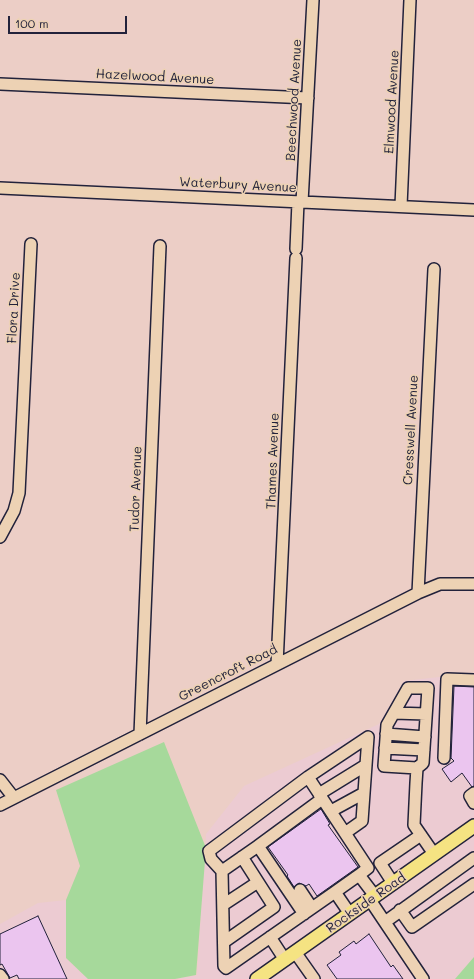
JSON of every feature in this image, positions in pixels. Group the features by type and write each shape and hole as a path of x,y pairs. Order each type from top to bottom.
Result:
{"main road":[{"name":"Rockside Road","path":"257,979 474,826"}],"street":[{"name":"Beechwood Avenue","path":"296,253 308,98 312,0"},
{"name":"Elmwood Avenue","path":"401,206 410,0"},
{"name":"Hazelwood Avenue","path":"0,84 308,98"},
{"name":"Waterbury Avenue","path":"0,188 474,210"},
{"name":"Flora Drive","path":"0,537 14,511 18,493 31,244"},
{"name":"Tudor Avenue","path":"140,734 160,246"},
{"name":"Thames Avenue","path":"277,664 296,253"},
{"name":"Cresswell Avenue","path":"418,593 434,269"},
{"name":"Greencroft Road","path":"0,805 418,593 440,584 474,584"},
{"path":"444,758 447,679 474,680"},
{"path":"408,688 428,688 426,714 423,763 417,768 384,766 387,725 408,688"},
{"path":"394,713 426,714"},
{"path":"386,734 425,737"},
{"path":"308,777 368,868 226,968 224,966 222,871 211,859 209,851 308,777 368,737 362,821 345,833"},
{"path":"385,748 424,750"},
{"path":"222,871 258,846 321,797 366,765"},
{"path":"417,768 414,825 434,854"},
{"path":"0,780 14,798"},
{"path":"331,811 364,793"},
{"path":"474,793 470,796 474,803"},
{"path":"393,883 380,864 421,836"},
{"path":"258,846 308,911"},
{"path":"224,942 274,907 242,857"},
{"path":"385,922 474,858"},
{"path":"359,875 385,922 423,979"},
{"path":"223,905 258,882"},
{"path":"400,910 412,927 474,884"},
{"path":"300,890 308,911"},
{"path":"335,892 350,914"},
{"path":"270,937 285,960"},
{"path":"295,952 314,979"},
{"path":"0,975 3,979"}],"shaded area":[{"path":"474,673 474,957 455,979 175,979 197,975 206,834 244,786 379,724 404,681"},
{"path":"66,900 66,958 88,979 0,979 0,924 38,903"}],"green space":[{"path":"164,742 206,848 196,975 175,979 88,979 66,958 66,900 80,866 56,790"},
{"path":"474,957 474,979 455,979"}],"building":[{"path":"454,686 474,687 474,786 472,787 462,773 451,782 442,769 454,761 451,758"},
{"path":"321,809 330,824 328,825 358,867 317,896 309,884 306,886 299,883 294,887 287,876 288,875 268,847"},
{"path":"38,916 67,979 19,979 17,975 10,978 2,964 0,965 0,934"},
{"path":"369,934 391,967 393,965 403,979 337,979 327,965 341,955 339,952 354,941 356,944"}]}
